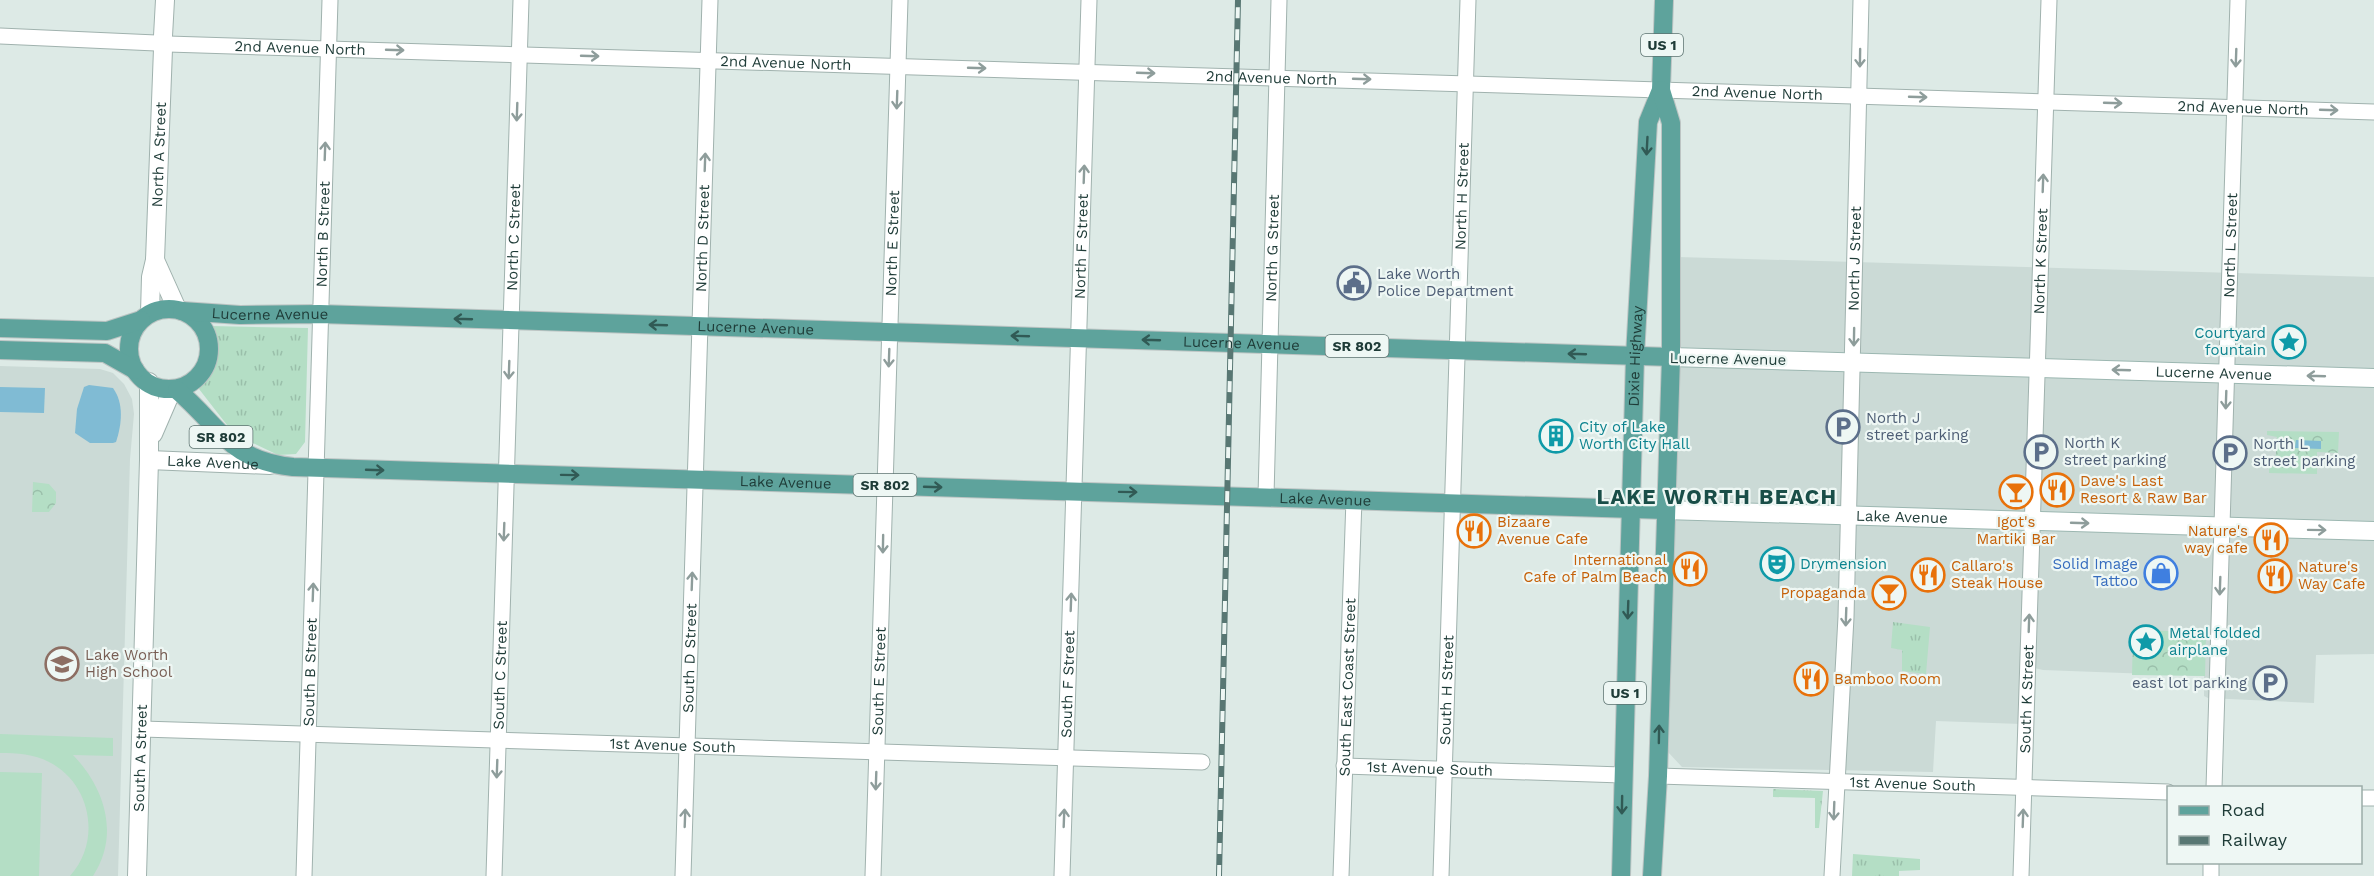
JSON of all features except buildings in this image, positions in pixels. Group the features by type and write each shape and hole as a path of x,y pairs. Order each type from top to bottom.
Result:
{"main road":[{"name":"North A Street","path":"145,316 155,260 165,0"},
{"name":"Dixie Highway","path":"1652,876 1658,776 1671,357 1671,123 1661,90 1664,0"},
{"name":"Dixie Highway","path":"1621,876 1635,356 1648,122 1661,90"},
{"name":"North A Street","path":"155,260 179,310"},
{"name":"Lucerne Avenue","path":"179,310 240,315 320,314 2374,378"},
{"name":"SR 802","path":"0,328 107,331 145,316 179,310"},
{"path":"150,442 174,390 190,384 200,375 208,354 208,340 203,328 194,317 179,310"},
{"path":"145,316 129,343 130,357 142,376 150,442 149,460"},
{"name":"SR 802","path":"0,350 105,353 142,376 174,390"},
{"name":"Lake Avenue","path":"174,390 194,404 228,443 243,453 277,465"},
{"name":"Lake Avenue","path":"149,460 317,468 2374,531"},
{"name":"South A Street","path":"137,876 149,460"}],"street":[{"name":"North B Street","path":"317,468 330,0"},
{"name":"North C Street","path":"506,474 521,0"},
{"name":"North D Street","path":"695,478 711,0"},
{"name":"North E Street","path":"885,485 900,0"},
{"name":"North F Street","path":"1074,492 1089,0"},
{"name":"North G Street","path":"1266,496 1268,344 1279,0"},
{"name":"North H Street","path":"1453,503 1468,0"},
{"name":"North J Street","path":"1832,876 1836,782 1840,770 1849,516 1861,0"},
{"name":"North K Street","path":"2032,522 2049,0"},
{"name":"North L Street","path":"2214,786 2238,0"},
{"name":"2nd Avenue North","path":"0,36 163,43 2374,111"},
{"name":"South B Street","path":"304,876 317,468"},
{"name":"South C Street","path":"494,876 506,474"},
{"name":"South D Street","path":"683,876 695,478"},
{"name":"South E Street","path":"873,876 885,485"},
{"name":"South F Street","path":"1062,876 1074,492"},
{"name":"South East Coast Street","path":"1341,876 1354,499"},
{"name":"South H Street","path":"1441,876 1453,503"},
{"name":"South K Street","path":"2021,876 2032,522"},
{"name":"1st Avenue South","path":"142,729 1202,762"},
{"name":"1st Avenue South","path":"1344,766 1622,775"},
{"name":"1st Avenue South","path":"1658,776 2167,792"}],"shaded area":[{"path":"1678,257 2374,277 2374,654 2316,655 2314,703 2208,698 2204,696 2204,676 2043,670 2025,666 2021,724 1936,721 1933,772 1682,767 1668,752"},
{"name":"Lake Worth High School","path":"0,366 100,369 113,373 124,384 132,399 134,414 130,459 118,876 0,876"}],"green space":[{"path":"211,326 308,328 305,442 296,454 278,455 234,434 199,389 213,359"},
{"path":"2267,431 2339,432 2338,453 2317,452 2317,474 2269,473 2269,467 2275,466 2277,437 2267,435"},
{"path":"33,482 49,484 56,492 56,503 49,512 32,512"},
{"path":"1893,622 1930,627 1926,674 1902,671 1902,650 1891,648"},
{"path":"2139,630 2199,632 2206,635 2205,676 2132,675 2133,633"},
{"path":"0,734 113,738 113,756 73,755 93,782 101,797 105,813 106,844 93,876 70,876 80,862 86,846 88,830 83,798 74,784 63,771 43,759 25,754 0,753"},
{"path":"0,772 42,773 39,876 0,876"},
{"path":"1773,789 1823,791 1819,828 1815,828 1815,798 1773,797"},
{"path":"1853,854 1920,859 1920,870 1899,871 1899,876 1852,876"}],"water":[{"path":"89,385 113,388 117,394 121,414 116,442 90,443 75,433 77,409 84,387"},
{"path":"0,387 45,388 44,413 0,412"},
{"path":"2296,440 2321,441 2321,449 2295,448"}],"railway":[{"path":"1219,876 1238,0"}],"place":[{"name":"Lake Worth Police Department","path":"1354,283"},
{"name":"Courtyard fountain","path":"2289,342"},
{"name":"North J street parking","path":"1843,427"},
{"name":"City of Lake Worth City Hall","path":"1556,436"},
{"name":"North K street parking","path":"2041,452"},
{"name":"North L street parking","path":"2230,453"},
{"name":"Dave's Last Resort & Raw Bar","path":"2057,490"},
{"name":"Igot's Martiki Bar","path":"2016,492"},
{"name":"Bizaare Avenue Cafe","path":"1474,531"},
{"name":"Nature's way cafe","path":"2271,540"},
{"name":"Drymension","path":"1777,564"},
{"name":"International Cafe of Palm Beach","path":"1690,569"},
{"name":"Solid Image Tattoo","path":"2161,573"},
{"name":"Callaro's Steak House","path":"1928,575"},
{"name":"Nature's Way Cafe","path":"2275,576"},
{"name":"Propaganda","path":"1889,593"},
{"name":"Metal folded airplane","path":"2146,642"},
{"name":"Lake Worth High School","path":"62,664"},
{"name":"Bamboo Room","path":"1811,679"},
{"name":"east lot parking","path":"2270,683"}],"district":[{"name":"LAKE WORTH BEACH","path":"1717,496"}]}
